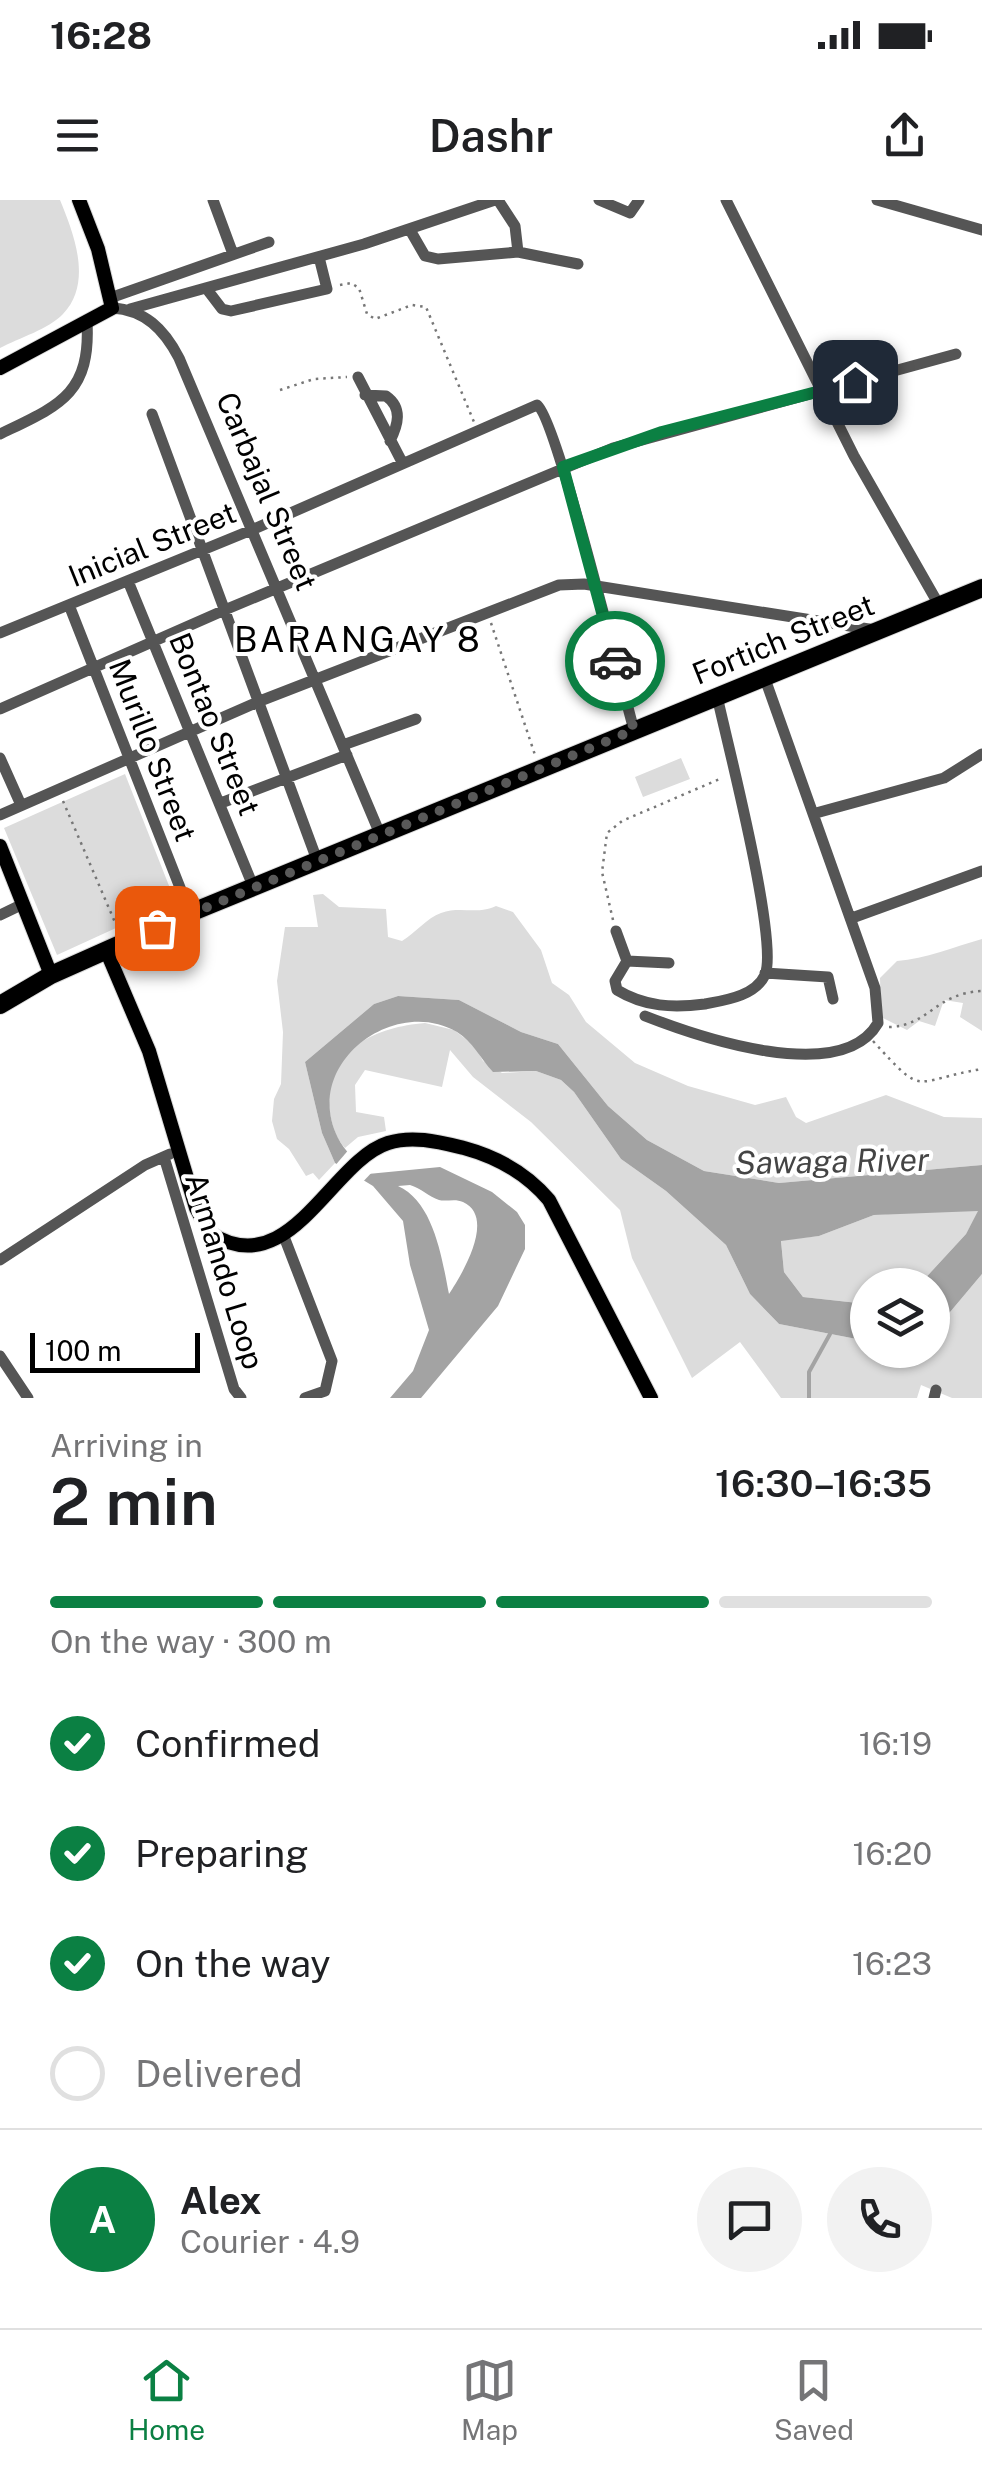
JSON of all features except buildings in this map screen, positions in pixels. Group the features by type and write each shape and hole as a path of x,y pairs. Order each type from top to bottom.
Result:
{"highway":[{"name":"Fortich Street","path":"0,1004 51,975 190,912 982,588"}],"main road":[{"path":"0,368 87,322 111,303 79,200"},
{"path":"0,846 51,975"},
{"path":"115,946 182,1150 196,1208 210,1233 239,1243 283,1234 338,1186 366,1154 402,1140 451,1145 509,1166 537,1186 560,1217 650,1398"}],"street":[{"path":"212,200 233,254"},
{"path":"111,303 130,309 410,230 496,200 515,226 518,252"},
{"path":"599,200 630,213 639,200"},
{"path":"726,200 821,391 939,606"},
{"path":"878,200 982,230"},
{"path":"410,230 425,256 518,252 578,264"},
{"path":"111,303 268,242"},
{"path":"206,288 222,309 231,311 327,289 319,257"},
{"name":"Carbajal Street","path":"130,309 147,318 171,342 254,529 380,834"},
{"path":"0,434 64,402 74,390 87,353 87,322"},
{"path":"0,709 227,608 563,467 662,432 956,354"},
{"path":"358,377 402,462"},
{"path":"365,396 386,396 395,405 398,422 390,441"},
{"name":"Inicial Street","path":"0,633 254,529 533,405 541,406 563,467"},
{"path":"152,414 227,608 317,860"},
{"path":"563,467 634,730"},
{"name":"Bontao Street","path":"128,580 254,886"},
{"path":"0,815 260,700 559,585 594,586 879,630"},
{"name":"Murillo Street","path":"69,605 190,912"},
{"path":"645,1016 689,1034 764,1052 802,1054 848,1046 868,1036 878,1023 874,988 852,918 764,676"},
{"path":"627,961 615,982 617,990 640,1004 722,1001 758,985 766,973 764,922 717,696"},
{"path":"221,803 288,778 416,720"},
{"path":"0,758 21,805"},
{"path":"816,813 944,778 981,758"},
{"path":"852,918 982,871"},
{"path":"0,915 23,904"},
{"path":"616,932 627,961"},
{"path":"627,961 669,963"},
{"path":"766,973 828,977 833,999"},
{"path":"0,1260 164,1156 182,1150"},
{"name":"Armando Loop","path":"164,1156 234,1389 241,1398"},
{"path":"189,1240 210,1233"},
{"path":"283,1234 332,1360 326,1390 305,1398"},
{"path":"0,1356 28,1398"}],"path":[{"path":"327,289 355,285 367,314 375,318 412,304 426,307 476,428"},
{"path":"280,390 314,379 358,377"},
{"path":"487,611 540,768"},
{"path":"616,932 602,872 607,833 622,821 733,774"},
{"path":"57,788 115,946"},
{"path":"878,1023 890,1027 915,1023 944,998 982,991"},
{"path":"868,1036 907,1080 924,1083 982,1069"}],"shaded area":[{"path":"0,200 60,200 75,243 79,273 72,302 63,314 42,329 0,348"},
{"path":"681,758 690,779 643,797 635,777"},
{"path":"125,774 175,901 57,955 4,828"},
{"path":"323,894 339,907 386,909 388,937 402,941 431,918 448,911 496,906 513,912 541,950 552,983 569,995 586,1022 635,1063 688,1086 755,1105 786,1097 796,1117 806,1123 886,1095 944,1117 982,1118 982,1165 779,1183 704,1171 647,1140 608,1106 558,1044 521,1032 459,1000 398,996 374,1004 305,1062 322,1133 335,1163 319,1180 313,1173 306,1176 289,1149 277,1139 272,1121 274,1099 281,1084 283,1032 277,981 285,927 318,927 313,895"},
{"path":"982,939 982,1031 960,1017 963,1003 944,1000 935,1026 919,1021 907,1030 881,1017 880,978 897,961"},
{"path":"398,996 459,1000 521,1032 558,1044 608,1106 647,1140 704,1171 779,1183 982,1165 982,1274 950,1312 950,1268 935,1268 966,1234 978,1211 874,1215 819,1236 781,1241 784,1272 803,1297 850,1302 850,1338 779,1324 750,1294 726,1245 666,1191 621,1159 574,1092 561,1080 536,1071 493,1072 457,1032 432,1023 407,1023 382,1030 360,1043 343,1062 332,1085 330,1111 338,1138 368,1174 440,1167 492,1192 517,1212 525,1225 525,1249 498,1306 421,1398 390,1398 413,1371 429,1330 410,1265 403,1221 373,1186 335,1163 322,1133 305,1062 374,1004","holes":["410,1185 439,1200 463,1202 477,1220 474,1246 449,1294 428,1218 410,1194 398,1186"]},
{"path":"425,1023 454,1030 475,1046 483,1061 502,1073 536,1071 561,1080 574,1092 621,1159 666,1191 726,1245 750,1294 779,1324 850,1338 850,1368 950,1368 950,1312 982,1274 982,1398 952,1398 921,1385 917,1398 781,1398 740,1342 692,1378 632,1258 620,1210 531,1122 473,1077 450,1050 442,1087 365,1070 355,1085 356,1112 384,1117 386,1131 358,1137 345,1148 336,1134 329,1105 337,1069 358,1044 407,1025"},
{"path":"979,1211 966,1234 935,1268 850,1268 850,1302 803,1297 784,1272 781,1240 819,1236 874,1215"}],"pier":[{"path":"351,1147 375,1169 359,1186 333,1168"}],"waterway":[{"path":"809,1398 809,1372 830,1334"}],"way so far":[{"path":"157,928 634,730 615,661"}],"district":[{"name":"BARANGAY 8","path":"358,639"}],"route":[{"path":"615,661 563,467 662,432 855,382"}],"water label":[{"name":"Sawaga River","path":"832,1161"}]}
